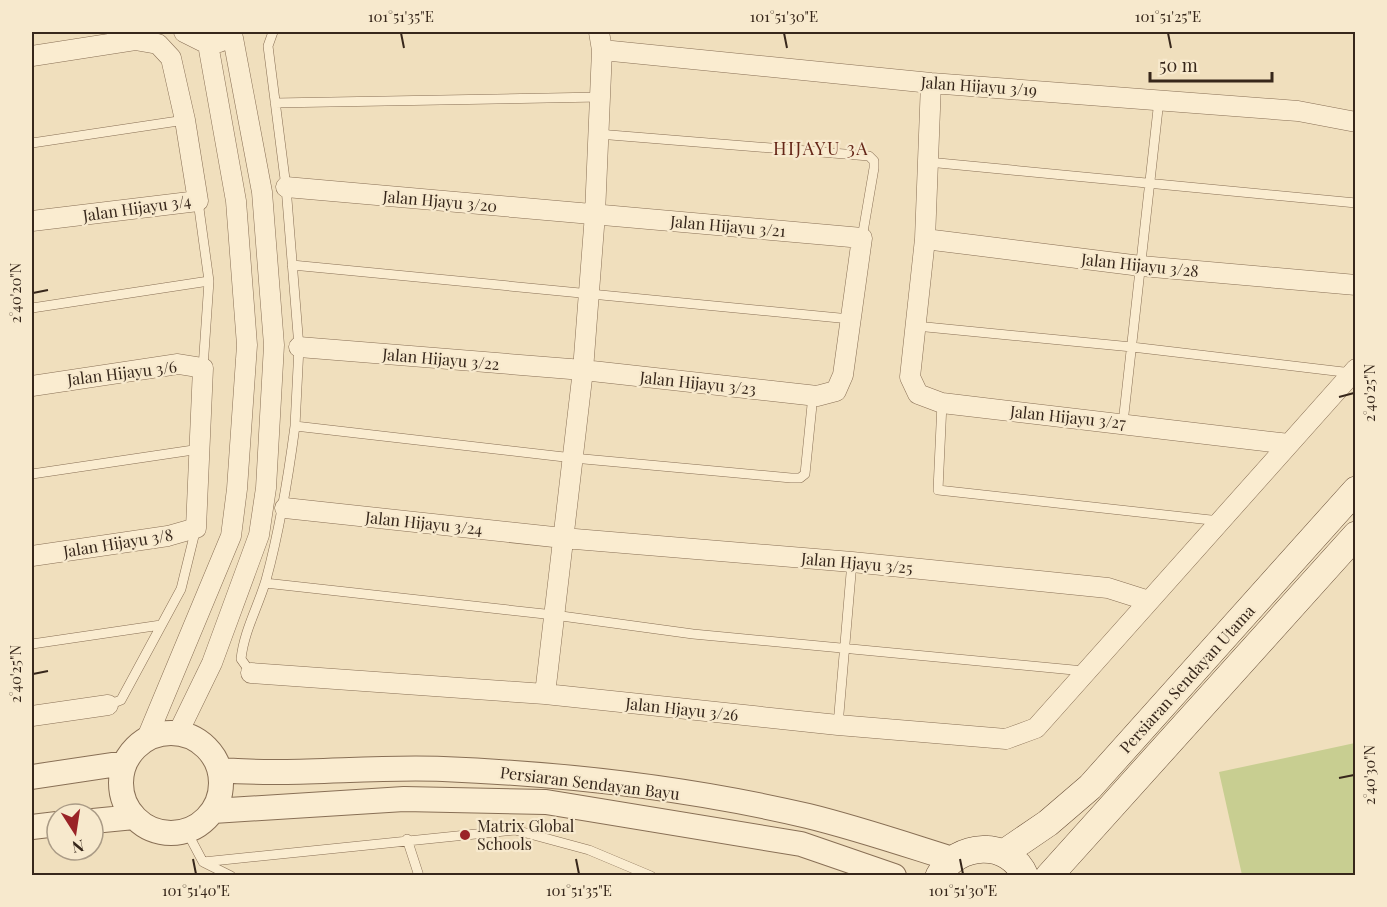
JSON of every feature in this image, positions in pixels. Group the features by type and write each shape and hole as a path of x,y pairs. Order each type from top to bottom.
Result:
{"main road":[{"name":"Persiaran Sendayan Utama","path":"1004,853 1048,823 1090,787 1356,490"},
{"name":"Persiaran Sendayan Utama","path":"1049,876 1356,535"},
{"path":"946,867 977,849 1004,853 1015,861 1026,876"}],"street":[{"path":"178,733 212,663 259,535 266,488 274,345 262,192 238,35 208,44 184,32"},
{"name":"Jalan Hijayu 3/4","path":"32,56 135,40 158,44 171,58 185,120 198,201 32,221"},
{"path":"544,694 583,370 595,214 600,41"},
{"name":"Jalan Hijayu 3/19","path":"600,41 931,83 1298,111 1356,122"},
{"path":"146,740 231,536 237,489 247,345 236,201 208,44"},
{"name":"Jalan Hijayu 3/27","path":"931,83 925,239 910,377 918,394 942,403 1289,444"},
{"name":"Jalan Hjayu 3/20","path":"286,186 595,214"},
{"name":"Jalan Hijayu 3/21","path":"595,214 862,238"},
{"path":"813,396 836,392 843,375 862,238"},
{"name":"Jalan Hijayu 3/28","path":"925,239 1141,266 1356,285"},
{"name":"Jalan Hijayu 3/22","path":"299,347 583,370"},
{"name":"Jalan Hijayu 3/6","path":"32,386 178,364 203,368"},
{"path":"200,449 203,368"},
{"name":"Jalan Hijayu 3/23","path":"583,370 813,396"},
{"name":"Jalan Hjayu 3/26","path":"251,673 544,694 837,725 1006,739 1036,728 1354,371"},
{"name":"Jalan Hijayu 3/8","path":"32,556 168,536 196,528 200,449"},
{"name":"Jalan Hijayu 3/24","path":"285,508 563,537"},
{"name":"Jalan Hjayu 3/25","path":"563,537 852,562 1108,588 1149,601"},
{"path":"32,716 108,705"},
{"path":"178,733 192,737 205,745 220,770 220,791 213,811 205,819 186,830 158,831 134,817 122,791 125,763 134,750 146,740 162,734 178,733"},
{"path":"32,777 125,763"},
{"name":"Persiaran Sendayan Bayu","path":"220,770 272,774 439,769 583,779 758,805 855,828 946,867"},
{"name":"Persiaran Sendayan Bayu","path":"213,811 404,799 546,802 801,844 894,876"},
{"path":"105,820 134,817"}],"lane":[{"path":"251,673 241,659 243,640 265,583 285,508 295,426 299,347 286,186 268,46 273,32"},
{"path":"275,103 600,97"},
{"path":"1123,423 1159,100"},
{"path":"32,143 185,120"},
{"path":"598,134 869,156 874,161 874,168 862,238"},
{"path":"928,162 1150,181 1356,203"},
{"path":"198,201 209,281 203,368"},
{"path":"292,265 850,319"},
{"path":"32,308 209,281"},
{"path":"915,326 1354,371"},
{"path":"295,426 573,458 800,478 805,474 813,396"},
{"path":"942,403 938,490 1220,521"},
{"path":"32,474 200,449"},
{"path":"108,705 121,700 181,589 196,528"},
{"path":"837,725 852,562"},
{"path":"265,583 554,615 693,634 1087,672"},
{"path":"32,644 161,625"},
{"path":"186,830 203,862 231,876"},
{"path":"203,862 407,839 515,830 589,850 651,876"},
{"path":"407,839 419,876"}],"green space":[{"path":"1355,743 1355,875 1242,875 1219,772"}],"place":[{"name":"Matrix Global Schools","path":"465,835"}],"district":[{"name":"HIJAYU 3A","path":"821,149"}]}
